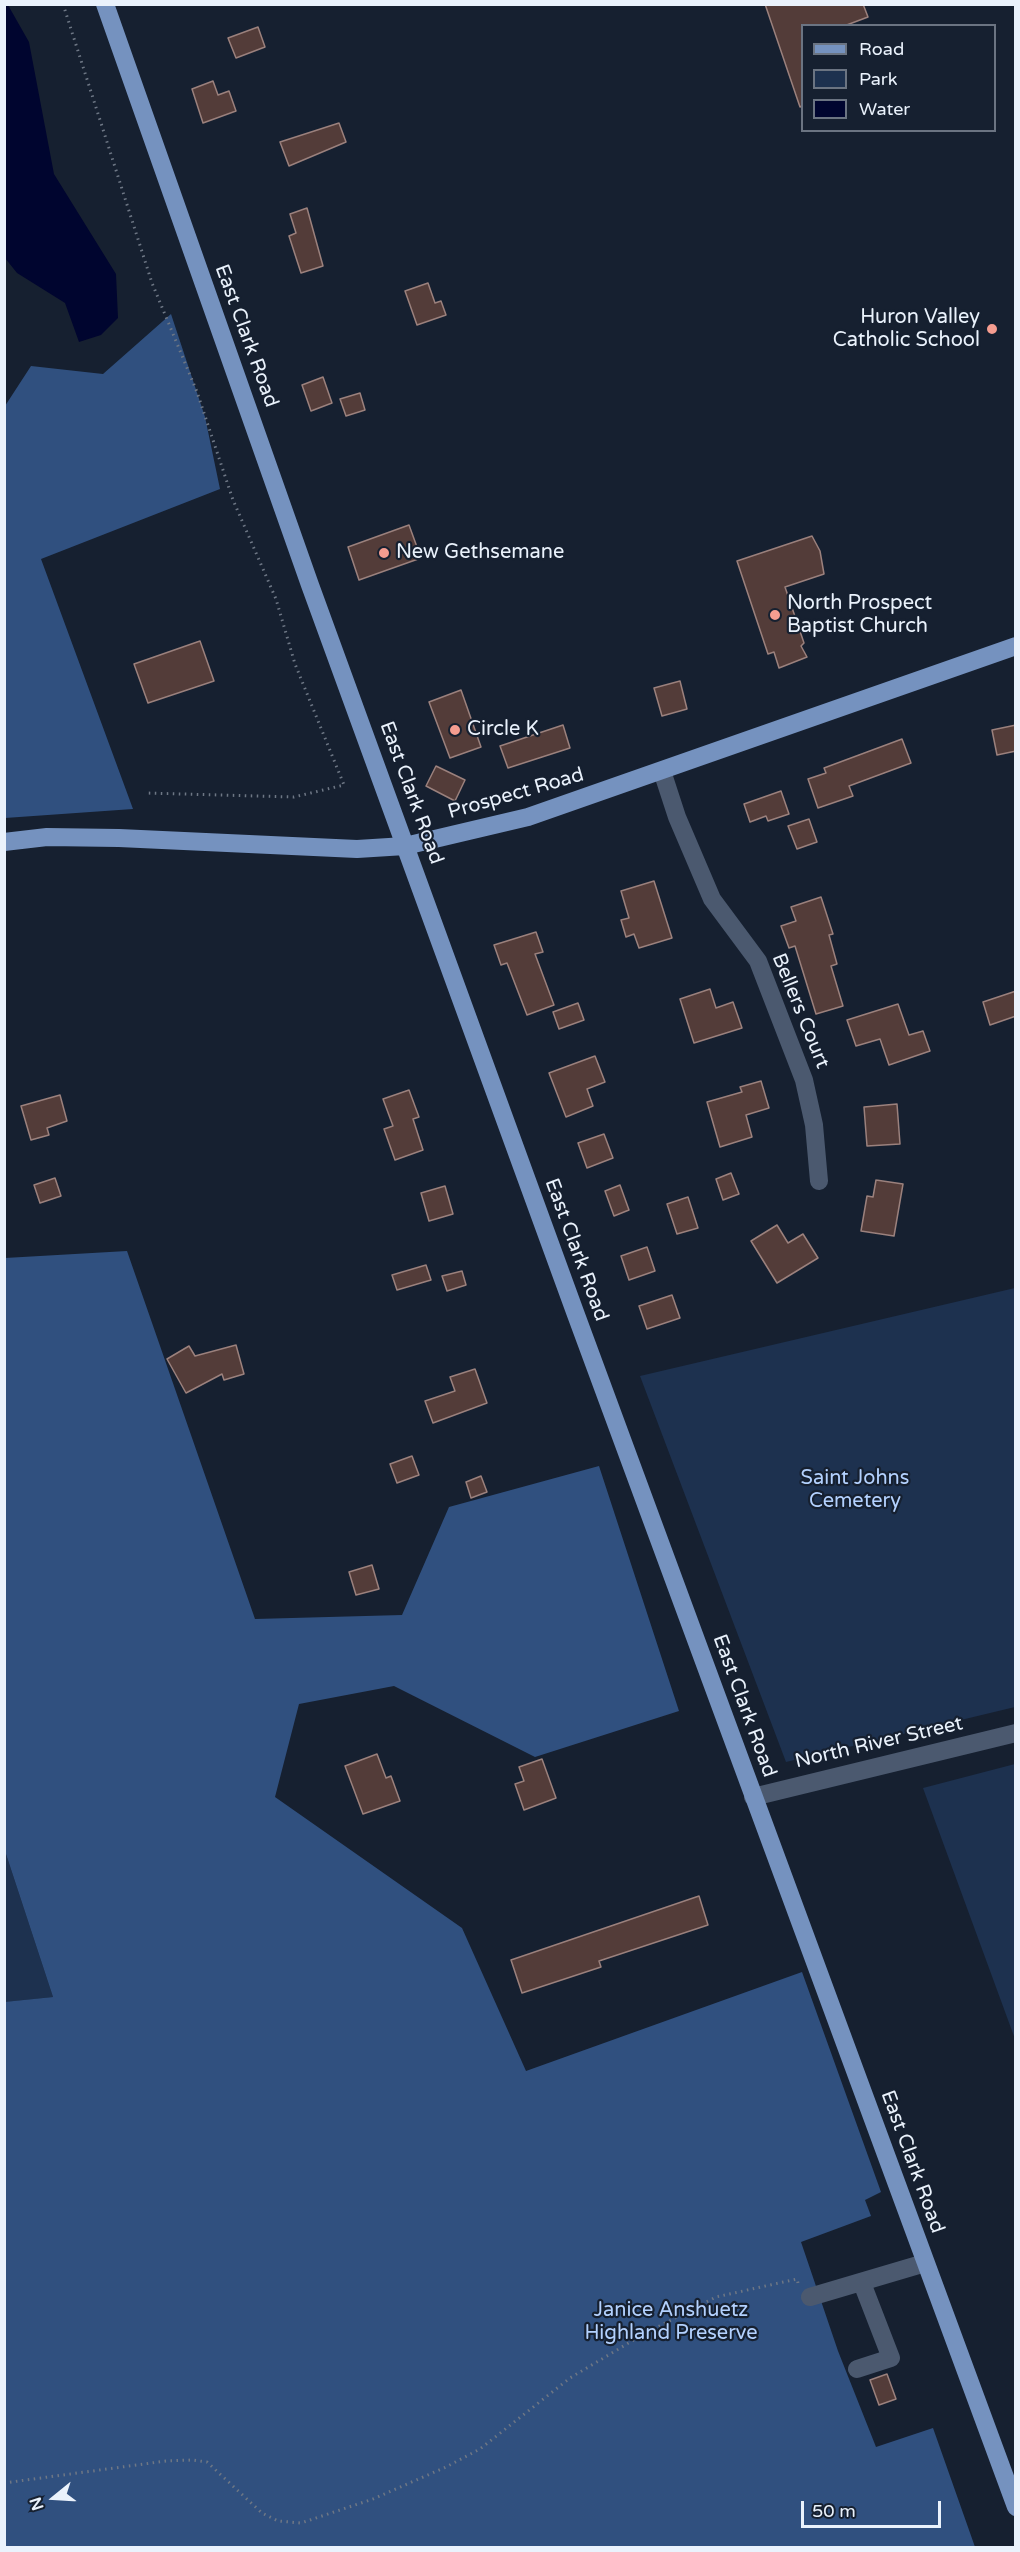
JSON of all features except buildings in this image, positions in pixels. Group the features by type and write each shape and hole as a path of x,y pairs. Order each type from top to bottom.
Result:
{"main road":[{"name":"East Clark Road","path":"105,4 405,846 1016,2507"},
{"name":"Prospect Road","path":"4,842 46,837 357,849 405,846 528,817 1016,646"}],"street":[{"name":"Bellers Court","path":"662,771 677,817 712,899 758,961 804,1080 814,1125 819,1181"},
{"name":"North River Street","path":"753,1797 1016,1734"},
{"path":"805,2293 862,2283 925,2264"},
{"path":"857,2369 891,2358 862,2283"}],"path":[{"path":"63,4 152,283 197,392 233,500 276,599 295,664 344,785 294,797 145,793"},
{"path":"4,2483 166,2461 207,2462 262,2513 278,2521 301,2523 373,2499 471,2454 570,2378 642,2335 716,2297 797,2279 805,2293"}],"green space":[{"path":"171,314 205,417 220,489 41,559 133,809 5,818 5,406 31,366 103,374"},
{"name":"Janice Anshuetz Highland Preserve","path":"127,1251 255,1619 402,1615 449,1507 599,1466 679,1711 535,1757 394,1686 299,1704 275,1797 462,1928 526,2071 802,1972 881,2192 865,2200 871,2216 801,2242 838,2351 876,2447 933,2428 975,2547 5,2547 4,2002 53,1997 5,1851 5,1258"},
{"name":"Saint Johns Cemetery","path":"1015,1288 1015,1707 786,1762 640,1376"},
{"path":"1016,1764 1015,2039 923,1788"},
{"path":"5,1851 53,1997 5,2002"}],"water":[{"path":"4,5 8,5 29,42 54,174 116,274 118,318 101,335 79,342 65,303 17,273 5,258"}],"place":[{"name":"Huron Valley Catholic School","path":"992,329"},
{"name":"New Gethsemane","path":"384,553"},
{"name":"North Prospect Baptist Church","path":"775,615"},
{"name":"Circle K","path":"455,730"}]}
